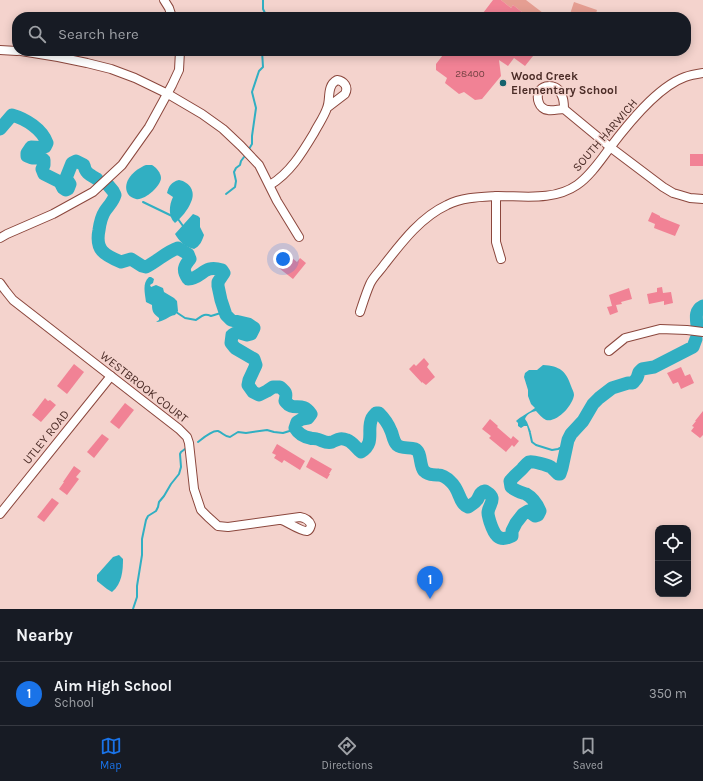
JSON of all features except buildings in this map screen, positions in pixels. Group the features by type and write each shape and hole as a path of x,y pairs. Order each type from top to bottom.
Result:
{"street":[{"path":"164,0 170,12"},
{"path":"0,50 12,51"},
{"path":"58,56 87,62 135,78 168,94 202,114 223,129 243,147 259,165 281,208 299,237"},
{"path":"0,238 53,214 93,192 111,176 126,159 149,127 168,94 179,70 180,56"},
{"name":"SOUTH HARWICH","path":"360,312 370,283 390,257 423,220 434,212 459,200 475,197 551,195 577,185 596,166 629,124 658,94 671,84 684,77 703,74"},
{"path":"270,185 278,180 293,166 328,107"},
{"path":"564,109 663,188 680,196 703,199"},
{"path":"496,196 496,242 501,259"},
{"name":"WESTBROOK COURT","path":"0,283 13,300 186,436 191,455 194,489 201,510 218,526 228,527 282,520"},
{"path":"609,351 625,338 660,329 703,332"},
{"name":"UTLEY ROAD","path":"0,514 111,376"}],"shaded area":[{"path":"501,0 526,0 542,12 522,12 513,5 511,8"},
{"path":"574,2 597,10 596,12 571,12"}],"water":[{"path":"146,165 152,165 157,169 161,178 155,189 143,198 136,199 128,194 126,185 130,176"},
{"path":"179,180 189,185 193,195 188,208 175,223 170,214 173,197 167,193 171,185"},
{"path":"193,214 200,218 200,227 204,235 198,246 194,249 188,247 178,239 175,234"},
{"path":"149,277 154,279 153,283 150,285 151,287 156,285 163,288 164,292 177,301 178,311 175,315 156,322 159,318 154,313 152,305 146,302 145,282"},
{"path":"543,365 562,370 569,381 574,395 568,408 555,419 546,420 536,411 528,415 525,419 531,432 529,433 527,426 521,428 518,426 516,421 535,408 531,404 528,396 528,390 524,377 525,373 529,370 537,370"},
{"path":"119,555 123,559 122,572 118,585 112,592 97,581 97,575 113,557"}],"waterway":[{"path":"263,0 264,12"},
{"path":"249,149 252,144 256,108 252,92 259,71 263,67 262,56"},
{"path":"0,129 12,115 33,125 45,138 47,143 45,147 31,147 27,153 27,156 32,158 41,158 44,160 42,169 44,174 60,182 66,190 70,184 66,178 72,163 76,161 84,165 87,172 97,179"},
{"path":"226,194 235,187 236,181 234,172 244,157"},
{"path":"108,185 115,195 100,222 98,242 102,251 110,257 121,262 131,259 146,267 178,248 188,254 190,259 184,268 188,279 193,278 207,270 222,270 224,273 218,282 218,286 226,315 231,320 248,324 254,328 251,334 247,335 237,332 232,335 231,343 235,348 254,359 256,365 248,385 253,392 259,395 273,387 280,387 286,393 285,401 288,404 291,406 304,408 311,414 308,418 297,422 295,428 299,433 303,436 328,443 339,439 345,439 351,442 361,452 368,445 370,423 372,418 376,413 379,413 389,426 397,445 415,449 419,453 421,465 424,471 429,474 445,477 454,485 465,505 468,507 474,503 481,493 485,491 492,497 488,516 495,534 500,538 512,536 512,531 523,514 528,511 535,516 538,515 540,511 531,497 511,487 510,481 529,462 549,466 560,474 568,440 571,434 583,421 593,404 599,398 612,388 633,383 642,369 654,367 693,347 696,339"},
{"path":"143,202 172,216"},
{"path":"178,219 183,226"},
{"path":"183,251 186,244"},
{"path":"697,325 697,312 703,306"},
{"path":"176,312 185,318 196,320 205,315 211,316 224,312"},
{"path":"198,442 216,431 230,437 238,432 246,433 267,430 283,433 296,429"},
{"path":"530,433 532,442 536,445 552,450 567,446"},
{"path":"133,609 137,597 137,586 142,555 142,539 146,520 148,516 156,511 159,502 179,474 181,467 180,454 185,449"}],"place":[{"name":"Wood Creek Elementary School","path":"503,83"},
{"name":"Aim High School","path":"430,599"}]}
